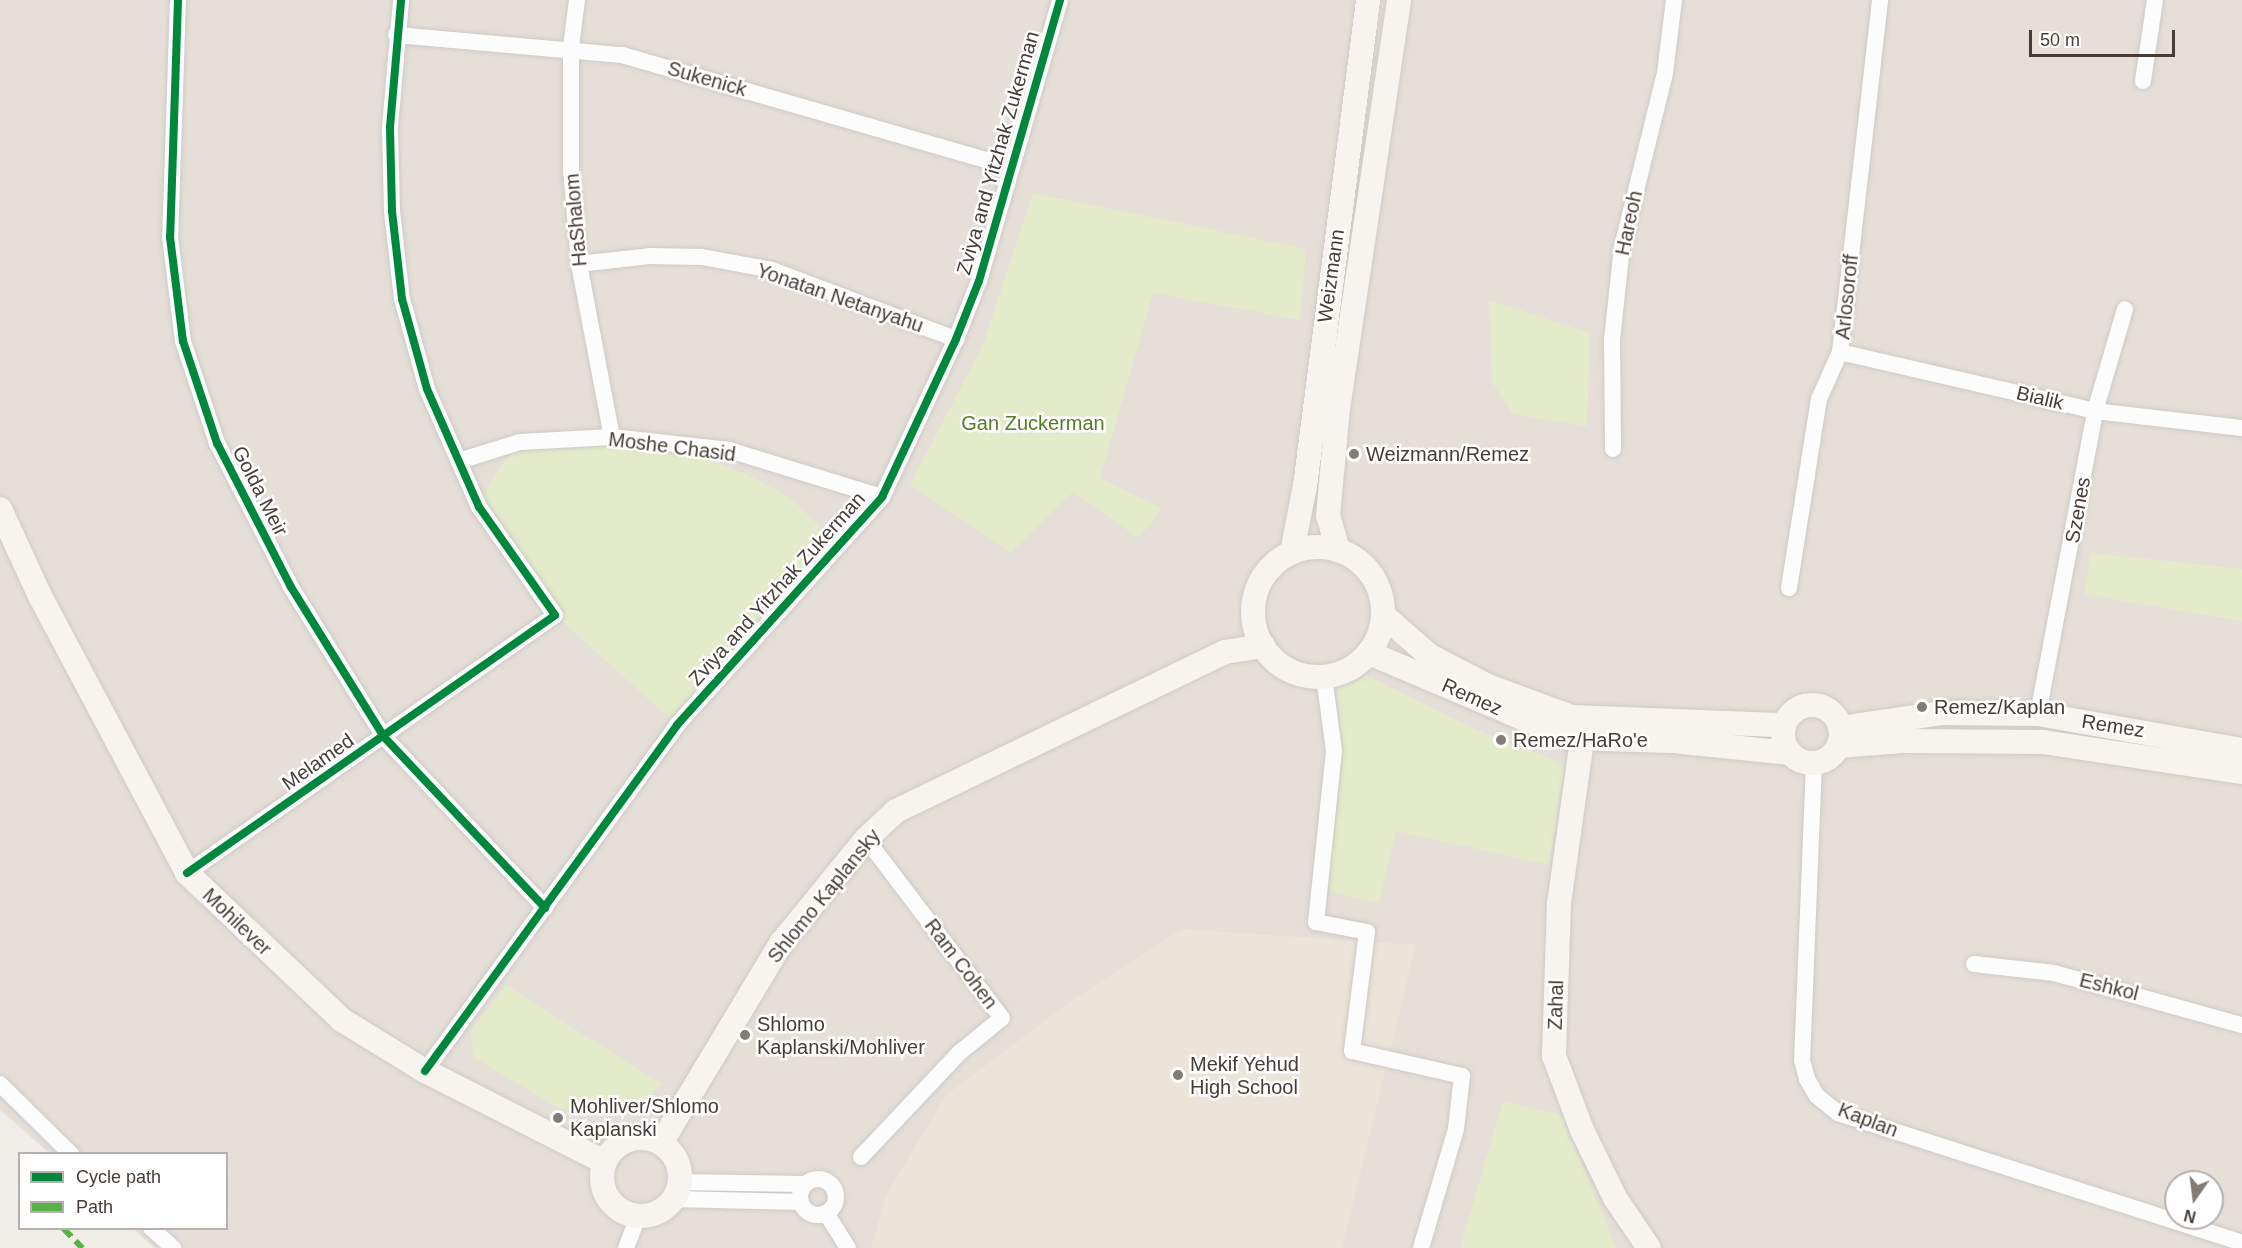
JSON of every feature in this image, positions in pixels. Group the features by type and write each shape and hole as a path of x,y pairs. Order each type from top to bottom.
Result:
{"street":[{"name":"Golda Meir","path":"178,0 170,237 183,341 217,443 291,587 384,737 545,908"},
{"path":"401,0 396,35 390,127 392,211 402,299 427,389 459,461"},
{"name":"HaShalom","path":"577,0 571,47 571,170 579,264 612,437"},
{"name":"Zviya and Yitzhak Zukerman","path":"425,1071 677,725 882,497 956,339 979,280 1060,0"},
{"name":"Weizmann","path":"1292,552 1305,486 1368,0"},
{"name":"Weizmann","path":"1338,550 1328,516 1338,409 1399,0"},
{"name":"Hareoh","path":"1613,449 1612,340 1622,247 1665,73 1674,0"},
{"name":"Arlosoroff","path":"1789,588 1819,399 1840,352 1880,0"},
{"path":"2143,81 2155,0"},
{"name":"Sukenick","path":"396,35 571,47 622,55 1010,167"},
{"name":"Yonatan Netanyahu","path":"579,264 650,256 702,257 772,270 956,339"},
{"name":"Szenes","path":"2038,714 2094,411 2125,309"},
{"name":"Bialik","path":"1840,352 2094,411 2242,428"},
{"name":"Moshe Chasid","path":"459,461 520,442 612,437 729,450 882,497"},
{"name":"Melamed","path":"187,873 555,615 479,507 459,461"},
{"name":"Mohilever","path":"0,509 40,596 187,873 342,1020 425,1071 604,1162"},
{"path":"1319,547 1338,550 1368,570 1379,587 1383,615 1378,639 1369,653 1350,669 1324,675 1299,673 1284,667 1264,646 1254,621 1259,585 1268,571 1292,552 1319,547"},
{"name":"Remez","path":"1383,615 1430,656 1488,686 1572,717 1784,725"},
{"path":"1225,652 1254,621"},
{"path":"1225,652 1264,646"},
{"name":"Shlomo Kaplansky","path":"661,1143 782,942 866,839 896,811 1225,652"},
{"name":"Remez","path":"1369,653 1539,728 1582,740 1673,741 1790,753"},
{"path":"1324,675 1334,752 1316,922 1367,932 1352,1051 1462,1076 1455,1129 1421,1248"},
{"path":"1813,705 1830,712 1839,737 1829,757 1814,763 1790,753 1783,735 1784,725 1795,710 1813,705"},
{"name":"Remez","path":"1839,737 1943,713 2038,714 2242,750"},
{"name":"Remez","path":"1839,737 1903,741 2043,742 2242,772"},
{"name":"Zahal","path":"1582,740 1559,903 1554,1056 1582,1130 1615,1198 1649,1248"},
{"name":"Kaplan","path":"1814,763 1802,1060 1807,1079 1817,1096 1838,1113 2242,1243"},
{"name":"Ram Cohen","path":"861,1157 959,1053 1002,1018 866,839"},
{"name":"Eshkol","path":"1974,964 2054,973 2242,1025"},
{"path":"0,1084 69,1152"},
{"path":"677,1191 677,1160 661,1143 642,1138 622,1142 604,1162 602,1180 608,1198 626,1213 638,1216 652,1214 677,1191 804,1184 820,1178 831,1184 836,1200 826,1213"},
{"path":"804,1184 801,1202 808,1212 826,1213"},
{"path":"677,1191 801,1202"},
{"path":"826,1213 848,1248"},
{"path":"626,1248 638,1216"},
{"path":"153,1230 173,1248"}],"shaded area":[{"path":"0,0 2242,0 2242,1248 155,1248 134,1230 228,1230 228,1152 48,1152 0,1110"},
{"name":"Mekif Yehud High School","path":"1182,929 1416,945 1342,1248 871,1248 886,1195 947,1094 1075,998"}],"green space":[{"name":"Gan Zuckerman","path":"1033,193 1306,249 1300,320 1153,293 1100,478 1162,508 1139,538 1073,492 1011,552 910,485 983,345"},
{"path":"1489,300 1590,333 1587,426 1513,414 1492,382"},
{"path":"520,442 670,444 752,477 791,498 825,532 821,565 677,725 555,615 479,507 493,477"},
{"path":"2091,553 2242,569 2242,621 2084,594"},
{"path":"1367,676 1484,733 1565,764 1549,865 1396,831 1379,903 1327,891 1343,754 1336,686"},
{"path":"506,985 661,1084 648,1099 589,1116 559,1108 473,1057 471,1029"},
{"path":"1503,1101 1562,1116 1616,1248 1460,1248"}],"marked path":[{"path":"65,1230 82,1248"}],"cycle path":[{"path":"178,0 170,237 183,341 217,443 291,587 384,737 545,908"},
{"path":"187,873 555,615 479,507 427,389 402,299 392,211 390,127 401,0"},
{"path":"425,1071 677,725 882,497 956,339 979,281 1060,0"}],"place":[{"name":"Weizmann/Remez","path":"1354,454"},
{"name":"Remez/Kaplan","path":"1922,707"},
{"name":"Remez/HaRo'e","path":"1501,740"},
{"name":"Shlomo Kaplanski/Mohliver","path":"745,1035"},
{"name":"Mekif Yehud High School","path":"1178,1075"},
{"name":"Mohliver/Shlomo Kaplanski","path":"558,1118"}]}
